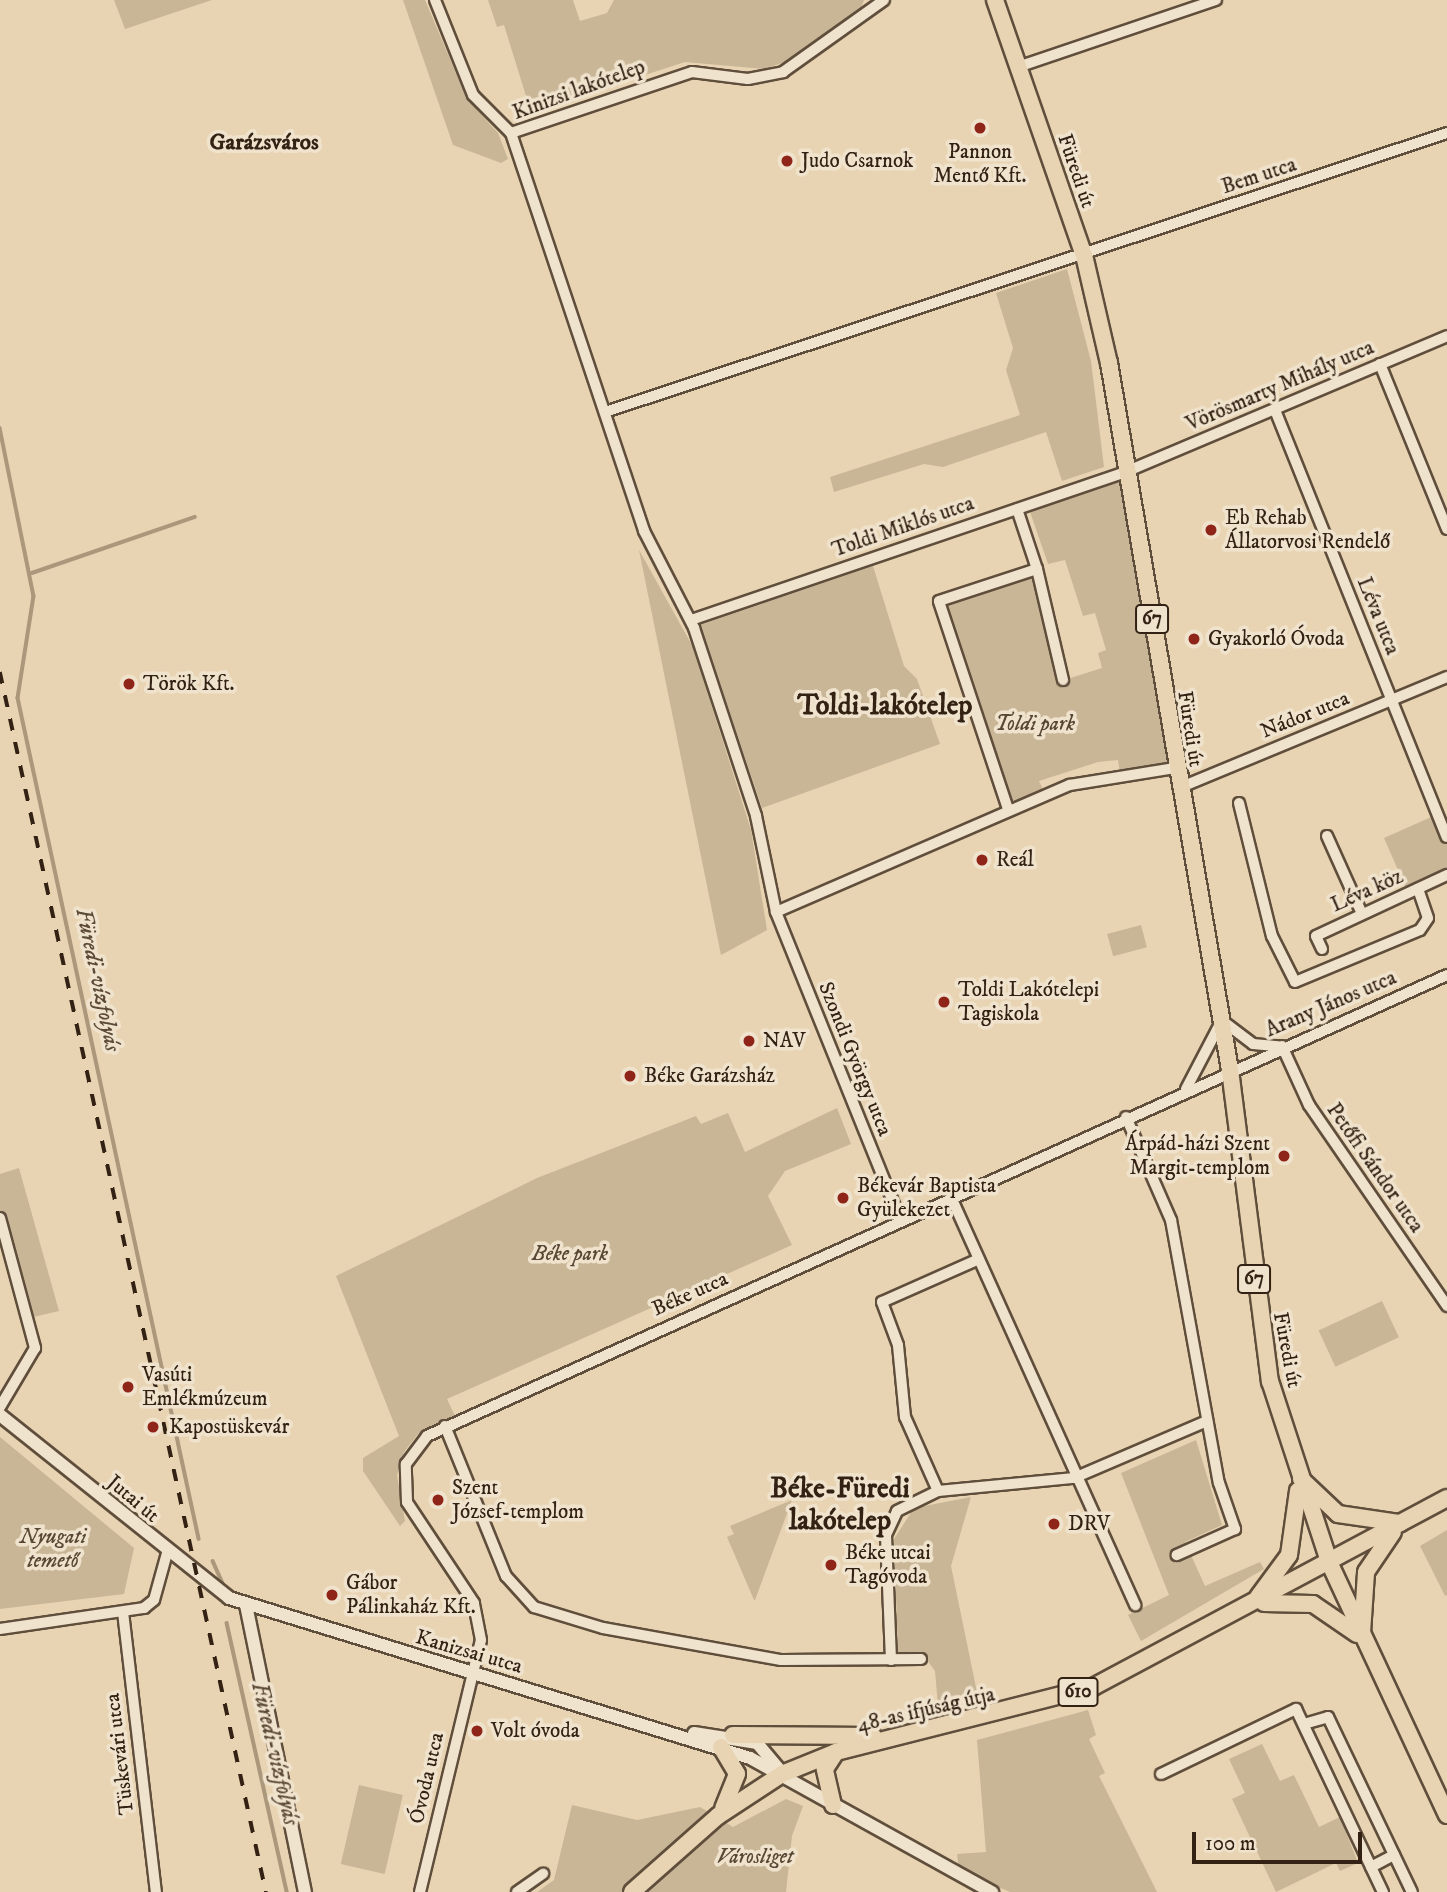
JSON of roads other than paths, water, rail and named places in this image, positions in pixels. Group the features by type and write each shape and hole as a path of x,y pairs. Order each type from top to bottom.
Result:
{"main road":[{"name":"Füredi út","path":"995,0 1084,255 1128,471 1178,788 1230,1070 1263,1348 1297,1475"},
{"path":"1297,1475 1338,1514 1402,1523 1366,1572 1362,1639"},
{"path":"1251,1606 1289,1555 1297,1525 1297,1475"},
{"name":"67","path":"1297,1475 1329,1562 1362,1639 1446,1810"},
{"name":"610","path":"1251,1606 1447,1498"},
{"path":"1251,1606 1313,1604 1337,1615 1362,1639"},
{"name":"48-as ifjúság útja","path":"632,1892 718,1816 782,1773 836,1752 928,1731 1093,1687 1251,1606"},
{"path":"733,1735 928,1731"},
{"path":"718,1816 736,1784 734,1764 721,1747"},
{"path":"833,1805 825,1769 836,1752"}],"street":[{"path":"435,0 473,95 511,133"},
{"name":"Kinizsi lakótelep","path":"691,620 652,551 511,133 692,72 748,79 783,72 884,0"},
{"path":"1018,66 1216,0"},
{"name":"Bem utca","path":"1084,255 1447,133"},
{"path":"605,412 1084,255"},
{"name":"Vörösmarty Mihály utca","path":"1128,471 1447,336"},
{"path":"1380,364 1447,529"},
{"name":"Léva utca","path":"1275,410 1447,837"},
{"name":"Toldi Miklós utca","path":"691,620 1128,471"},
{"path":"1017,509 1037,569 1063,680"},
{"path":"1008,809 939,601 1037,569"},
{"name":"Szondi György utca","path":"691,620 756,816 776,912 900,1219"},
{"name":"Nádor utca","path":"1178,788 1447,677"},
{"path":"776,912 1008,809 1100,777 1175,768"},
{"path":"1239,803 1272,936 1295,982 1420,930 1429,918 1418,889"},
{"path":"1327,836 1362,914"},
{"name":"Léva köz","path":"1322,949 1316,936 1447,875"},
{"name":"Arany János utca","path":"1230,1070 1447,975"},
{"path":"1186,1090 1221,1018 1253,1044 1282,1046"},
{"name":"Petőfi Sándor utca","path":"1282,1046 1309,1105 1447,1306"},
{"name":"Béke utca","path":"471,1672 481,1640 479,1616 416,1521 404,1483 416,1447 444,1426 1230,1070"},
{"path":"1126,1117 1171,1220 1207,1421 1235,1530 1177,1555"},
{"path":"951,1196 1074,1478 1135,1605"},
{"path":"0,1218 35,1348 0,1407"},
{"path":"938,1491 905,1417 898,1345 882,1302 977,1260"},
{"name":"Jutai út","path":"0,1415 214,1591 246,1605"},
{"path":"891,1660 886,1535 897,1511 938,1491 1074,1478 1207,1421"},
{"path":"444,1426 519,1595 559,1618 781,1660 921,1659"},
{"path":"0,1629 123,1612 153,1600 167,1553"},
{"path":"246,1605 305,1892"},
{"name":"Kanizsai utca","path":"246,1605 683,1733 721,1747 782,1773 833,1805 992,1892"},
{"name":"Tüskevári utca","path":"123,1612 156,1892"},
{"name":"Óvoda utca","path":"420,1892 471,1672"},
{"path":"1161,1774 1296,1709 1383,1892"},
{"path":"1304,1724 1328,1717 1412,1892"},
{"name":"Kanizsai utca","path":"683,1733 733,1735 768,1750 782,1773"},
{"path":"1371,1867 1394,1855"},
{"path":"517,1892 543,1874"}],"waterway":[{"name":"Füredi-vízfolyás","path":"0,428 34,596 18,698 199,1539"},
{"path":"32,573 195,517"},
{"name":"Füredi-vízfolyás","path":"213,1561 223,1583"},
{"name":"Füredi-vízfolyás","path":"227,1623 287,1892"}],"railway":[{"path":"0,672 266,1892"}],"place":[{"name":"Pannon Mentő Kft.","path":"980,128"},
{"name":"Judo Csarnok","path":"787,161"},
{"name":"Eb Rehab Állatorvosi Rendelő","path":"1211,530"},
{"name":"Gyakorló Óvoda","path":"1194,639"},
{"name":"Török Kft.","path":"129,684"},
{"name":"Reál","path":"982,860"},
{"name":"Toldi Lakótelepi Tagiskola","path":"944,1002"},
{"name":"NAV","path":"749,1041"},
{"name":"Béke Garázsház","path":"630,1076"},
{"name":"Árpád-házi Szent Margit-templom","path":"1284,1156"},
{"name":"Békevár Baptista Gyülekezet","path":"843,1198"},
{"name":"Vasúti Emlékmúzeum","path":"128,1387"},
{"name":"Kapostüskevár","path":"153,1427"},
{"name":"Szent József-templom","path":"438,1500"},
{"name":"DRV","path":"1054,1524"},
{"name":"Béke utcai Tagóvoda","path":"831,1565"},
{"name":"Gábor Pálinkaház Kft.","path":"332,1595"},
{"name":"Volt óvoda","path":"477,1731"}],"district":[{"name":"Garázsváros","path":"264,143"},
{"name":"Toldi-lakótelep","path":"885,706"},
{"name":"Béke-Füredi lakótelep","path":"840,1505"}],"park label":[{"name":"Toldi park","path":"1035,724"},
{"name":"Béke park","path":"570,1254"},
{"name":"Nyugati temető","path":"53,1549"},
{"name":"Városliget","path":"755,1857"}]}
